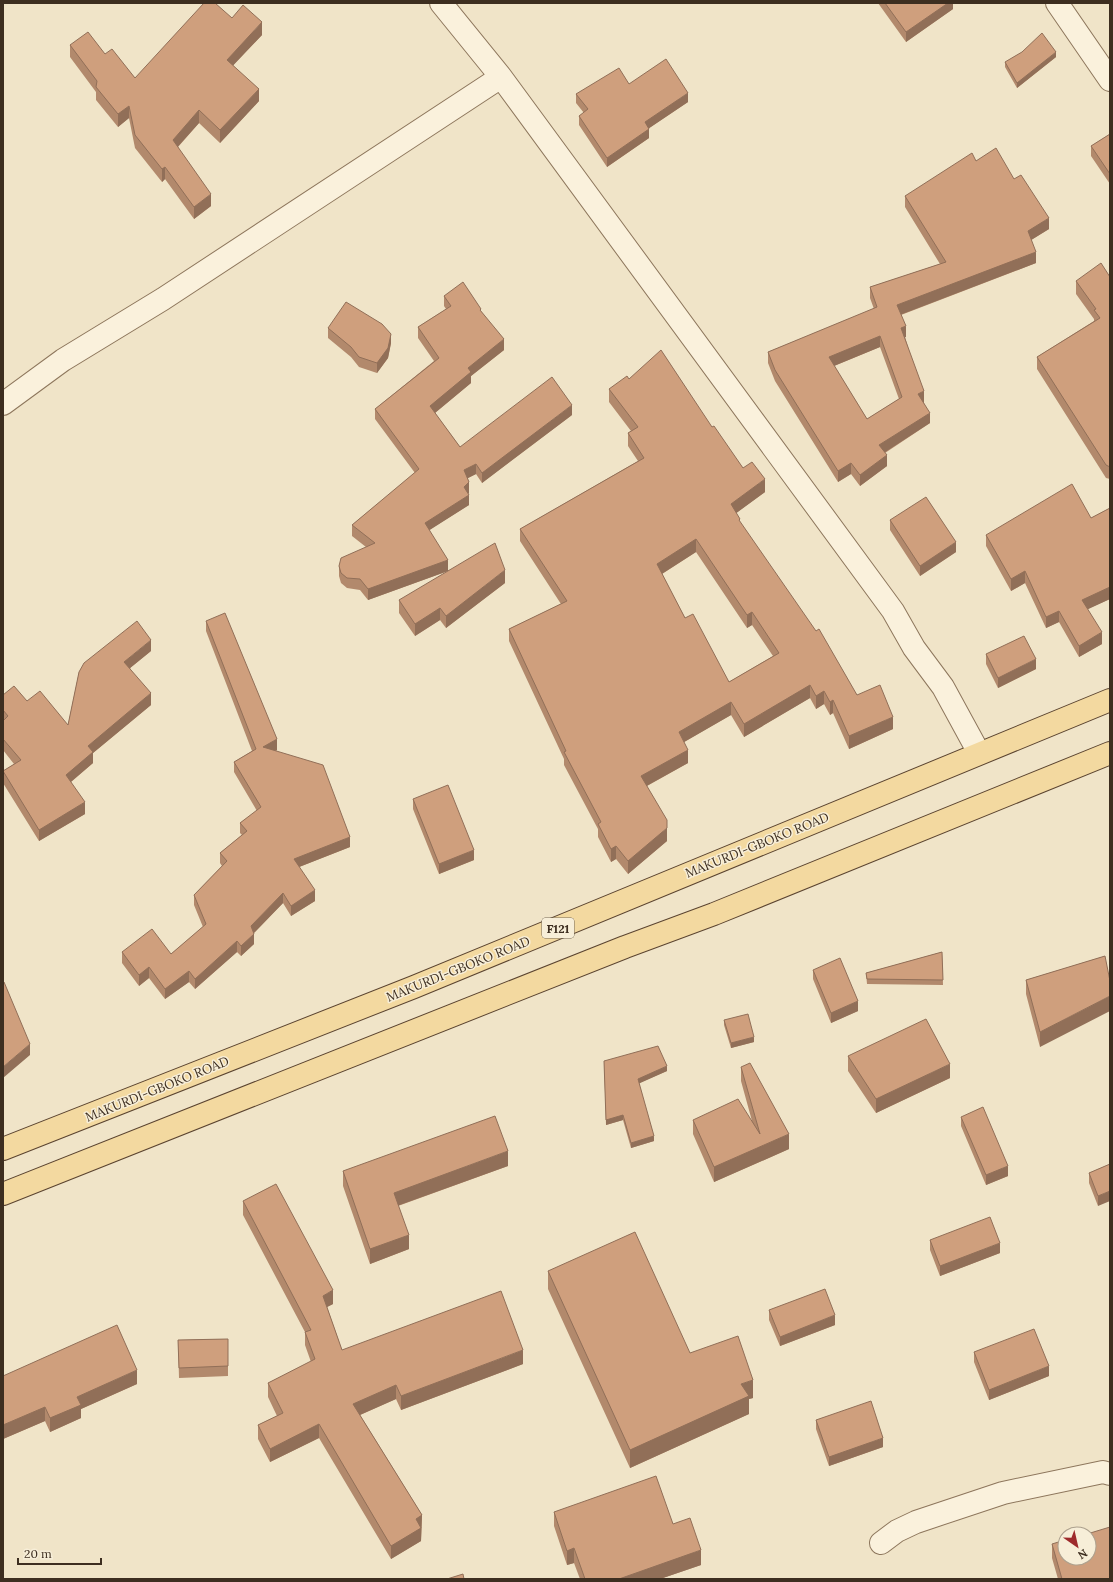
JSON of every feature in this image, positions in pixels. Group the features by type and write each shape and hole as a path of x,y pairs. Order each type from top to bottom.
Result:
{"main road":[{"name":"MAKURDI-GBOKO ROAD","path":"3,1149 414,987 1110,700"},
{"path":"3,1194 624,947 714,914 1110,753"}],"street":[{"path":"441,3 501,77 893,611 914,648 943,687 979,754"},
{"path":"1057,3 1110,80"},
{"path":"3,404 64,360 163,299 501,77"},
{"path":"881,1543 897,1531 916,1522 1003,1492 1103,1472 1110,1474"}],"building":[{"path":"204,3 215,3 232,18 243,5 262,22 227,60 259,89 220,130 199,110 173,140 211,194 194,207 165,167 162,169 135,135 129,106 118,114 96,87 97,81 70,45 88,32 105,54 112,49 135,78"},
{"path":"885,3 948,3 906,32"},
{"path":"1042,33 1056,52 1017,83 1005,62 1022,52"},
{"path":"666,59 688,93 645,122 649,129 607,158 579,116 588,109 576,94 619,68 629,84"},
{"path":"1110,134 1110,174 1091,146"},
{"path":"996,148 1014,179 1021,175 1049,218 1028,231 1036,252 897,305 906,326 901,328 924,391 918,394 930,413 879,445 887,455 860,475 851,463 838,471 775,370 768,352 877,307 870,287 946,262 905,196 972,153 976,161","holes":["880,336 902,397 867,419 829,357"]},
{"path":"1101,263 1110,277 1110,467 1106,465 1037,357 1100,318 1094,310 1096,309 1076,281"},
{"path":"463,282 481,309 480,310 504,339 468,368 471,372 430,406 460,447 552,377 572,405 482,473 476,464 464,470 469,482 464,487 469,495 425,523 448,560 368,589 360,579 347,578 341,573 339,566 341,558 375,543 352,525 419,469 375,409 439,358 418,327 451,306 444,296"},
{"path":"346,302 382,324 391,334 388,348 377,363 359,357 351,347 328,328"},
{"path":"661,350 712,427 714,426 743,468 752,462 765,479 731,504 740,519 739,520 816,631 819,629 857,695 880,685 893,717 849,736 833,700 830,702 824,691 816,696 810,685 744,724 731,702 679,732 688,750 641,776 667,820 667,828 628,861 616,846 611,849 598,824 601,822 564,752 566,751 509,629 567,601 520,529 644,458 628,433 638,427 609,389 627,376 629,379","holes":["696,539 747,615 752,612 779,653 729,682 693,614 685,618 657,564"]},
{"path":"1072,484 1091,518 1110,508 1110,587 1082,600 1102,632 1079,646 1059,611 1046,617 1025,571 1011,579 986,535"},
{"path":"926,497 956,542 920,566 890,520"},
{"path":"495,543 505,570 446,616 440,608 415,624 399,600"},
{"path":"225,613 277,739 263,747 323,765 350,837 294,859 315,890 291,906 283,893 251,926 254,934 241,946 237,941 195,979 189,971 165,989 149,967 139,975 122,952 152,929 171,954 206,924 194,895 227,861 220,853 247,831 240,823 261,807 234,762 256,749 206,621"},
{"path":"137,621 151,640 124,662 151,693 88,746 93,752 66,775 85,802 39,830 3,771 21,760 3,739 3,721 8,716 3,710 3,695 14,686 27,701 40,691 68,725 79,672 84,663"},
{"path":"1024,636 1036,659 998,678 986,654"},
{"path":"448,785 474,850 439,864 413,799"},
{"path":"942,952 943,980 867,979 866,973"},
{"path":"1105,956 1110,981 1110,996 1040,1032 1026,980"},
{"path":"840,958 858,1001 831,1013 813,970"},
{"path":"3,982 30,1044 3,1067"},
{"path":"748,1014 754,1037 731,1043 724,1020"},
{"path":"926,1019 950,1064 876,1099 848,1056"},
{"path":"658,1046 667,1066 638,1079 654,1136 631,1143 623,1115 606,1120 604,1061"},
{"path":"750,1063 789,1134 714,1167 693,1120 738,1099 760,1134 741,1067"},
{"path":"983,1107 1008,1166 986,1175 961,1117"},
{"path":"495,1116 508,1151 394,1193 409,1235 370,1249 343,1171"},
{"path":"1110,1164 1110,1191 1098,1196 1089,1173"},
{"path":"276,1184 333,1290 323,1296 342,1350 501,1291 523,1350 401,1396 396,1385 353,1404 422,1515 416,1519 421,1528 391,1546 319,1424 270,1449 258,1425 283,1413 268,1383 315,1359 305,1332 311,1330 243,1201"},
{"path":"990,1217 1000,1243 940,1266 930,1240"},
{"path":"635,1232 690,1353 738,1336 753,1380 741,1384 749,1396 630,1450 548,1271"},
{"path":"825,1289 835,1315 780,1337 769,1310"},
{"path":"117,1325 137,1370 77,1397 81,1405 50,1418 45,1407 3,1425 3,1376"},
{"path":"1034,1329 1049,1366 989,1390 974,1352"},
{"path":"228,1339 228,1366 179,1368 178,1340"},
{"path":"871,1401 883,1438 829,1457 816,1420"},
{"path":"656,1476 673,1524 690,1518 701,1550 619,1579 585,1579 574,1548 567,1551 554,1512"},
{"path":"1110,1527 1110,1579 1062,1579 1058,1566 1097,1566 1097,1531"},
{"path":"1057,1542 1057,1562 1052,1544"},
{"path":"463,1574 464,1579 447,1579"}]}
